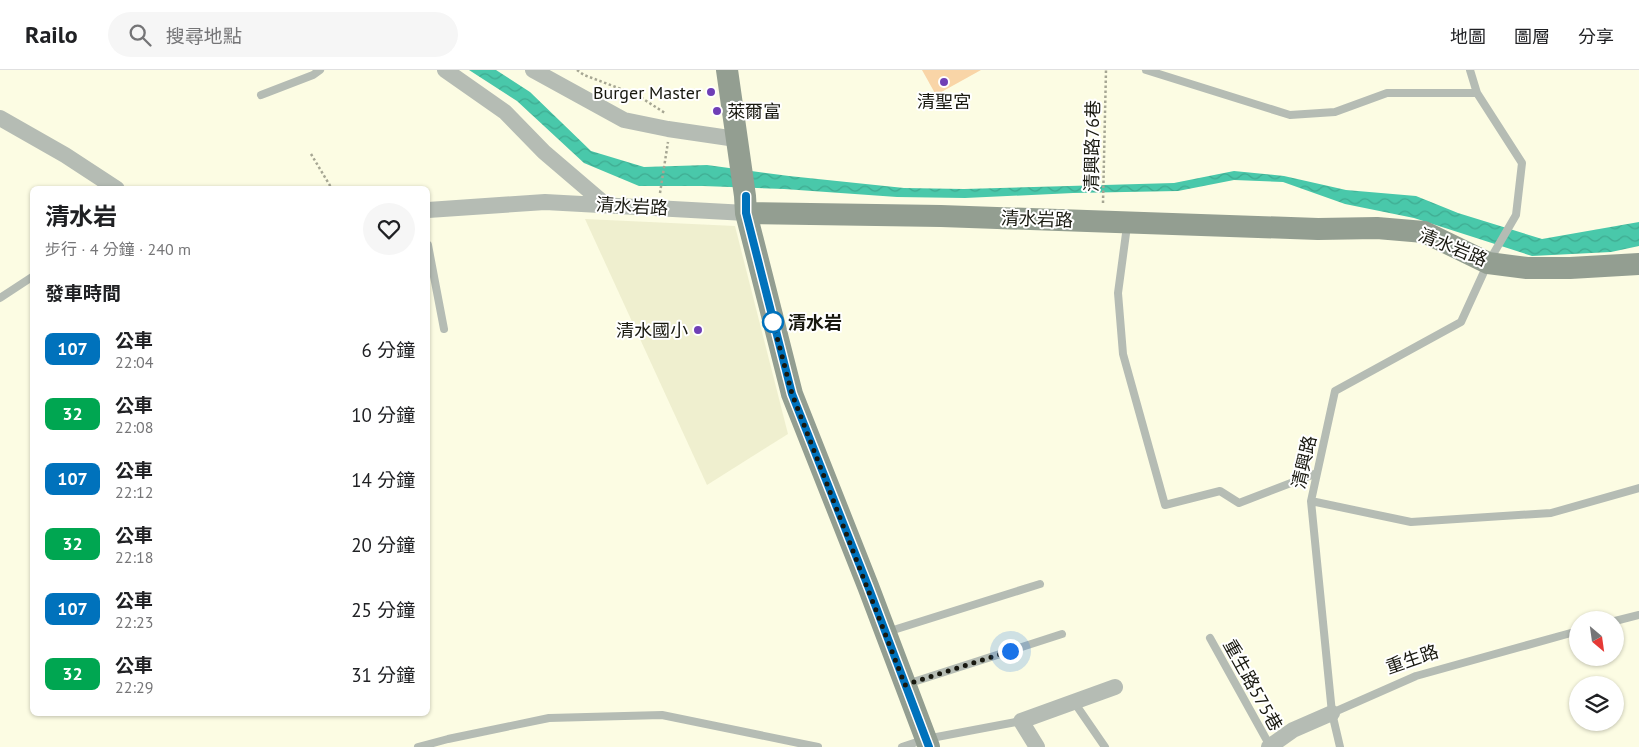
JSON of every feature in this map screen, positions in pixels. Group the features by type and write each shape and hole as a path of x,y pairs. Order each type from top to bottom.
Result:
{"street":[{"path":"445,70 505,112 544,152 606,205"},
{"path":"533,70 624,120 737,145"},
{"path":"727,70 746,205 792,394 927,743"},
{"path":"0,118 65,155 112,186"},
{"name":"清水岩路","path":"430,210 545,202 606,205 746,205 942,216 1318,230 1377,228 1424,232 1488,263 1527,268 1639,264"},
{"path":"1037,747 1021,721 1115,687"},
{"name":"重生路","path":"1269,747 1293,730 1332,713"}],"lane":[{"path":"261,95 313,75 320,70"},
{"path":"1146,70 1290,115 1335,112 1387,93 1477,93 1470,70"},
{"name":"清興路","path":"1340,747 1332,713 1311,502 1317,473 1335,391 1461,322 1488,263 1516,215 1522,164 1477,93"},
{"path":"1127,222 1118,293 1124,354 1165,504 1220,491 1239,503 1317,473"},
{"path":"430,256 444,329"},
{"path":"0,298 30,278"},
{"path":"1311,502 1411,522 1551,513 1639,488"},
{"path":"886,633 1040,584"},
{"path":"1624,619 1637,615"},
{"path":"905,685 1062,634"},
{"name":"重生路","path":"1332,713 1416,676 1569,634"},
{"name":"重生路575巷","path":"1210,638 1269,747"},
{"path":"1074,702 1105,747"},
{"path":"418,747 549,718 662,715 818,747"},
{"path":"902,747 1021,721"}],"path":[{"path":"577,70 584,75 637,95 665,112 668,129"},
{"name":"清興路76巷","path":"1102,222 1105,169 1106,70"},
{"path":"311,154 330,186"},
{"path":"660,196 666,154"}],"shaded area":[{"name":"清水國小","path":"585,219 735,226 788,434 707,485"}],"water":[{"path":"469,70 496,70 530,92 591,151 644,167 707,165 904,188 964,189 1174,183 1234,171 1284,176 1346,190 1416,196 1458,213 1542,239 1639,222 1639,246 1611,252 1532,256 1414,218 1345,204 1283,182 1234,180 1178,191 965,198 897,197 784,189 703,186 639,186 584,163 517,101"}],"building":[{"name":"清聖宮","path":"922,70 981,70 936,95"}],"bus line":[{"name":"107","path":"746,196 746,213 792,394 929,747"}],"place":[{"name":"清聖宮","path":"944,82"},
{"name":"Burger Master","path":"711,92"},
{"name":"萊爾富","path":"717,111"},
{"name":"清水岩","path":"773,322"},
{"name":"清水國小","path":"698,330"}],"route":[{"path":"773,322 792,394 905,685 1010,651"}]}
